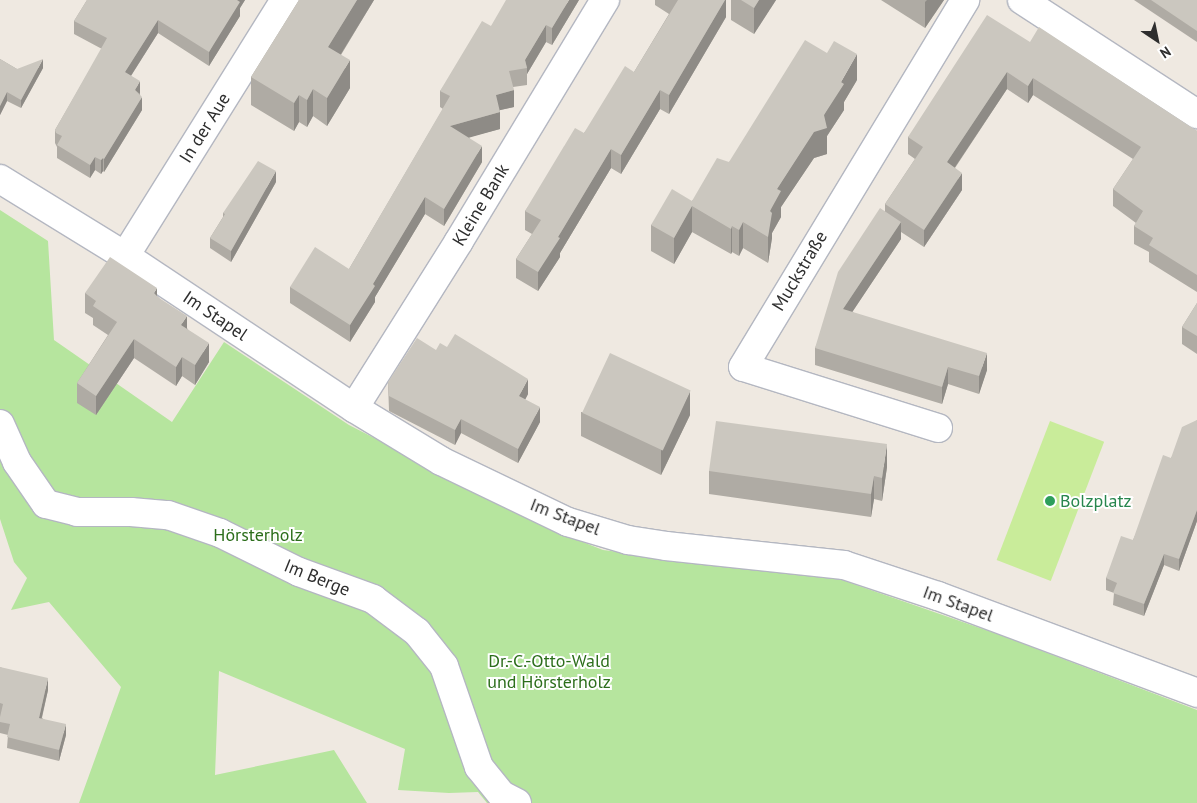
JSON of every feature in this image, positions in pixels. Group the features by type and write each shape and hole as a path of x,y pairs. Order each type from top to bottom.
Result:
{"street":[{"name":"In der Aue","path":"125,256 285,0"},
{"name":"Kleine Bank","path":"354,408 459,241 605,0"},
{"name":"Muckstraße","path":"938,428 743,367 965,0"},
{"path":"1022,0 1197,114"},
{"name":"Im Stapel","path":"0,179 125,256 354,408 441,461 568,522 628,540 844,566 938,596 1197,693"},
{"name":"Im Berge","path":"0,424 17,462 46,504 77,512 168,514 220,533 299,572 372,599 417,632 444,666 479,767 502,795 517,803"}],"green space":[{"name":"Hörsterholz","path":"0,210 48,241 54,340 172,422 224,342 349,425 555,531 603,550 842,580 1003,636 1197,710 1197,803 487,803 478,792 449,793 398,790 405,749 219,671 215,775 334,750 367,803 79,803 121,687 49,602 11,610 27,578 14,562 0,519"},
{"name":"Bolzplatz","path":"1050,421 1104,442 1051,581 997,560"}],"building":[{"path":"87,0 237,0 240,2 209,52 158,20 125,72 140,81 135,90 142,97 104,159 101,160 95,157 90,165 57,145 62,136 56,133 55,130 107,38 74,21"},
{"path":"299,0 357,0 328,47 350,60 327,98 313,89 307,100 299,95 294,103 251,77"},
{"path":"506,0 569,0 552,28 546,25 525,60 527,68 509,71 514,90 496,95 500,112 450,126 482,146 444,209 425,197 373,284 375,286 350,325 290,287 315,247 349,269 450,96 440,91 482,21 491,26"},
{"path":"678,0 725,0 669,95 660,90 621,155 611,149 558,237 560,238 538,272 516,259 541,220 525,211 575,128 584,133 625,66 634,72"},
{"path":"741,0 759,0 754,8"},
{"path":"1151,0 1197,0 1197,31"},
{"path":"987,15 1030,42 1039,27 1197,131 1197,275 1149,245 1153,238 1134,226 1143,211 1113,189 1141,147 1033,78 1028,86 1007,72 947,162 962,173 924,230 885,204 923,147 908,137"},
{"path":"805,40 827,53 834,41 857,54 841,82 844,84 824,115 827,128 814,132 777,189 781,191 770,211 772,213 768,237 743,222 739,230 732,226 731,229 692,206 674,238 651,225 672,189 692,201 717,158 729,162"},
{"path":"0,59 17,69 43,59 21,100 7,92 0,106"},
{"path":"258,161 276,171 231,251 210,238 225,214 223,213"},
{"path":"880,208 901,222 843,309 987,353 979,376 948,367 942,387 815,348 838,272"},
{"path":"110,257 157,288 154,293 159,298 187,316 181,325 209,343 195,365 182,357 176,367 134,339 96,396 77,383 117,322 93,306 96,301 85,293"},
{"path":"1197,303 1197,336 1182,327"},
{"path":"455,334 528,379 519,396 540,407 518,449 461,419 455,430 389,396 388,382 417,338 436,350 440,343 447,347"},
{"path":"610,353 691,391 663,450 582,413"},
{"path":"1197,420 1197,510 1179,559 1164,554 1144,604 1113,593 1117,583 1106,578 1121,536 1133,540 1163,455 1171,458 1182,427"},
{"path":"716,421 887,444 882,478 874,476 871,494 709,471"},
{"path":"0,667 48,678 39,718 66,724 59,750 7,737 10,724 0,722 3,704 0,703"}],"place":[{"name":"Bolzplatz","path":"1050,501"}],"park label":[{"name":"Dr.-C.-Otto-Wald und Hörsterholz","path":"549,672"}]}
